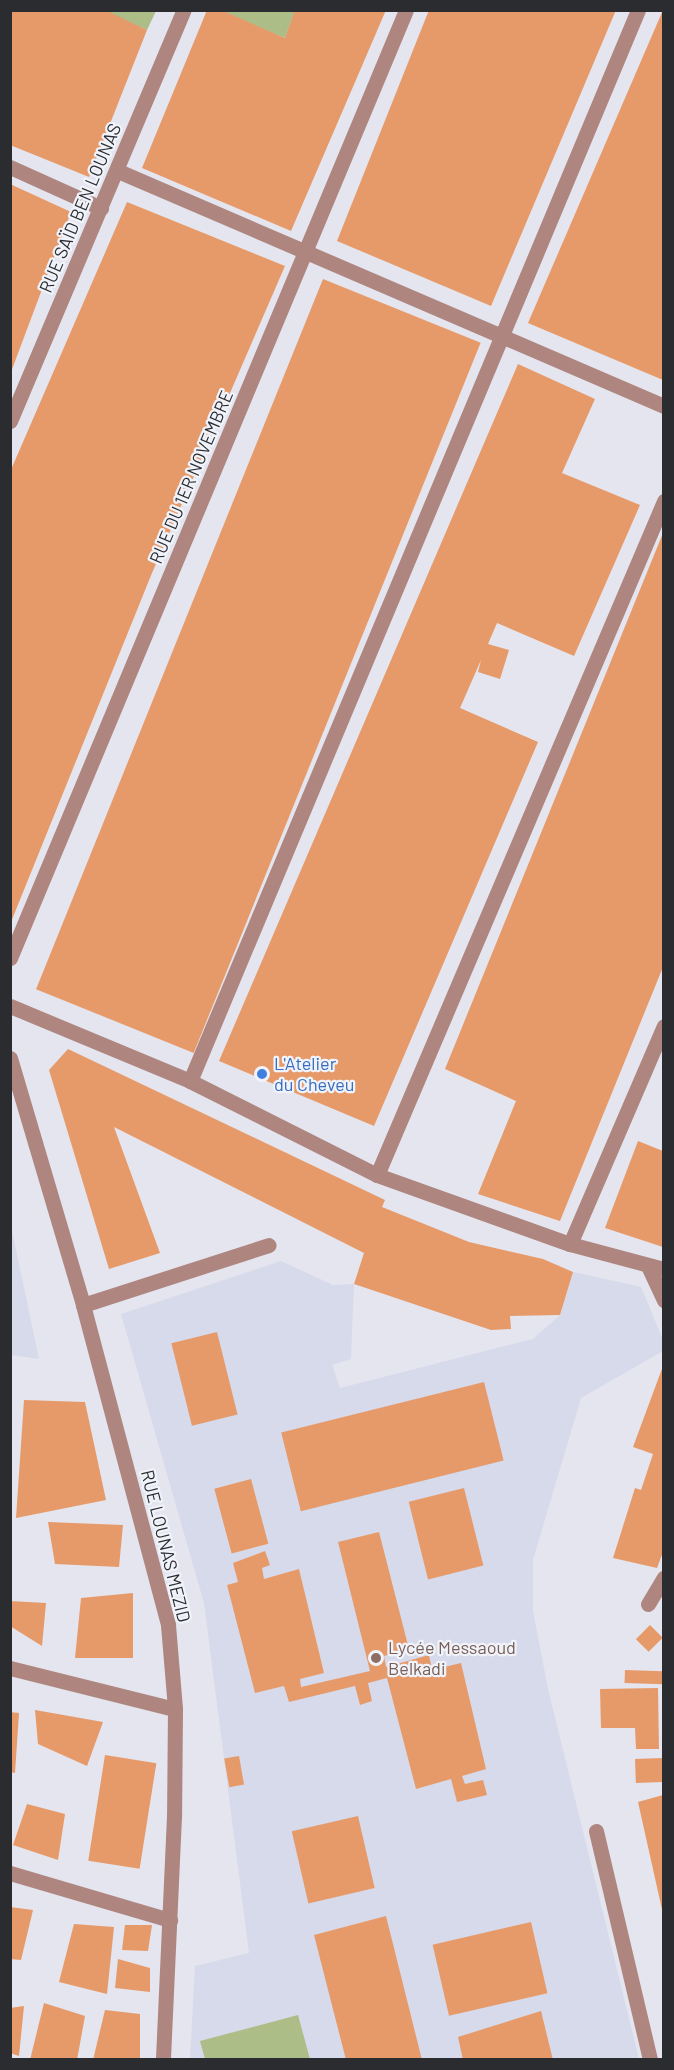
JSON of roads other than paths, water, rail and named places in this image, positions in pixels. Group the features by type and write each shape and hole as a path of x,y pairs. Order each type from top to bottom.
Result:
{"street":[{"name":"RUE SAÏD BEN LOUNAS","path":"10,421 118,171 184,10"},
{"name":"RUE DU 1ER NOVEMBRE","path":"10,958 406,10"},
{"path":"190,1081 504,338 638,10"},
{"path":"10,167 101,207"},
{"path":"118,171 663,406"},
{"path":"377,1175 663,501"},
{"path":"10,1006 190,1081 377,1175 570,1244 663,1269"},
{"path":"570,1244 663,1026"},
{"name":"RUE LOUNAS MEZID","path":"10,1058 83,1305 168,1625 175,1709 170,1920 163,2060"},
{"path":"83,1305 269,1245"},
{"path":"648,1266 663,1301"},
{"path":"648,1604 663,1577"},
{"path":"10,1668 175,1709"},
{"path":"596,1831 650,2060"},
{"path":"10,1873 170,1920"}],"place":[{"name":"L'Atelier du Cheveu","path":"262,1074"},
{"name":"Lycée Messaoud Belkadi","path":"376,1658"}]}
